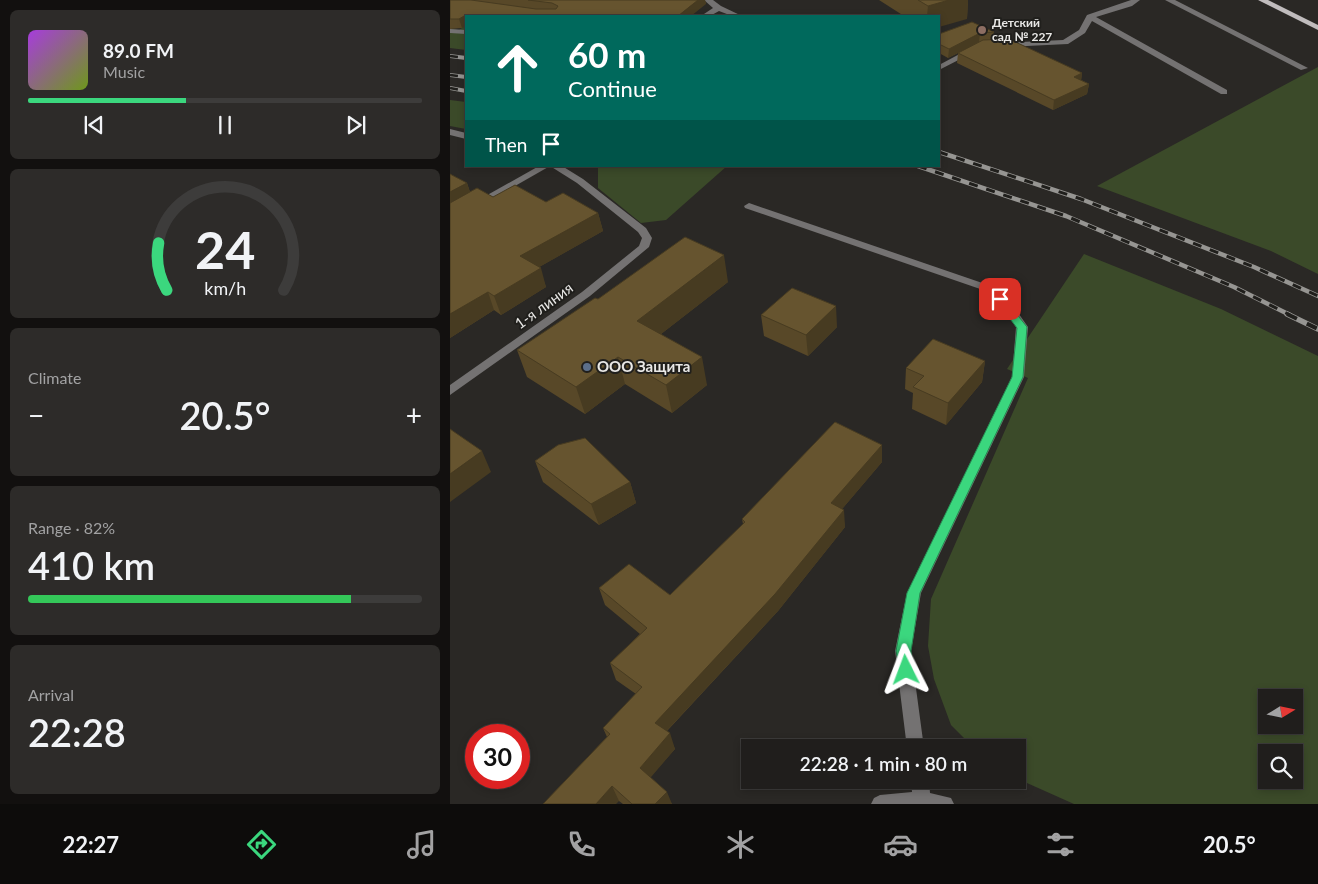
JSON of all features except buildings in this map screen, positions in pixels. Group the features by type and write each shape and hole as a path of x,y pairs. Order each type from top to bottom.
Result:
{"main road":[{"path":"1262,0 1318,28"}],"street":[{"path":"708,0 718,8 736,15"},
{"path":"996,46 1065,42 1082,31 1090,16 1136,0"},
{"path":"1168,0 1304,68"},
{"path":"707,15 718,8"},
{"path":"1090,16 1224,92"},
{"path":"450,31 465,32"},
{"path":"940,67 980,46"},
{"path":"450,132 465,136"},
{"path":"450,220 544,167"},
{"name":"1-я линия","path":"450,391 586,294 644,247 647,238 642,230 580,181 557,167"},
{"path":"749,206 990,288 1010,310 1022,327 1018,377 914,593 903,651 915,739"},
{"path":"921,789 922,800"},
{"path":"880,804 922,800 945,804"}],"green space":[{"path":"465,26 465,50 450,48 450,29 459,30"},
{"path":"1318,67 1318,274 1271,251 1097,186"},
{"path":"450,100 465,102 465,129 450,126"},
{"path":"598,167 726,167 666,220 641,223 598,188"},
{"path":"1084,254 1221,309 1318,356 1318,804 1074,804 1026,783 1026,739 965,739 951,725 934,679 928,646 931,599 1028,378 1007,369"}],"railway":[{"path":"450,56 465,58"},
{"path":"450,75 465,77"},
{"path":"450,88 465,91"},
{"path":"940,152 1081,199 1254,267 1318,296"},
{"path":"921,167 1066,216 1234,287 1290,315"},
{"path":"1287,314 1318,329"}],"place":[{"name":"Детский сад № 227","path":"982,30"},
{"name":"ООО Защита","path":"587,367"}],"route":[{"path":"906,670 903,651 914,593 1018,377 1022,327 1000,299"}]}
